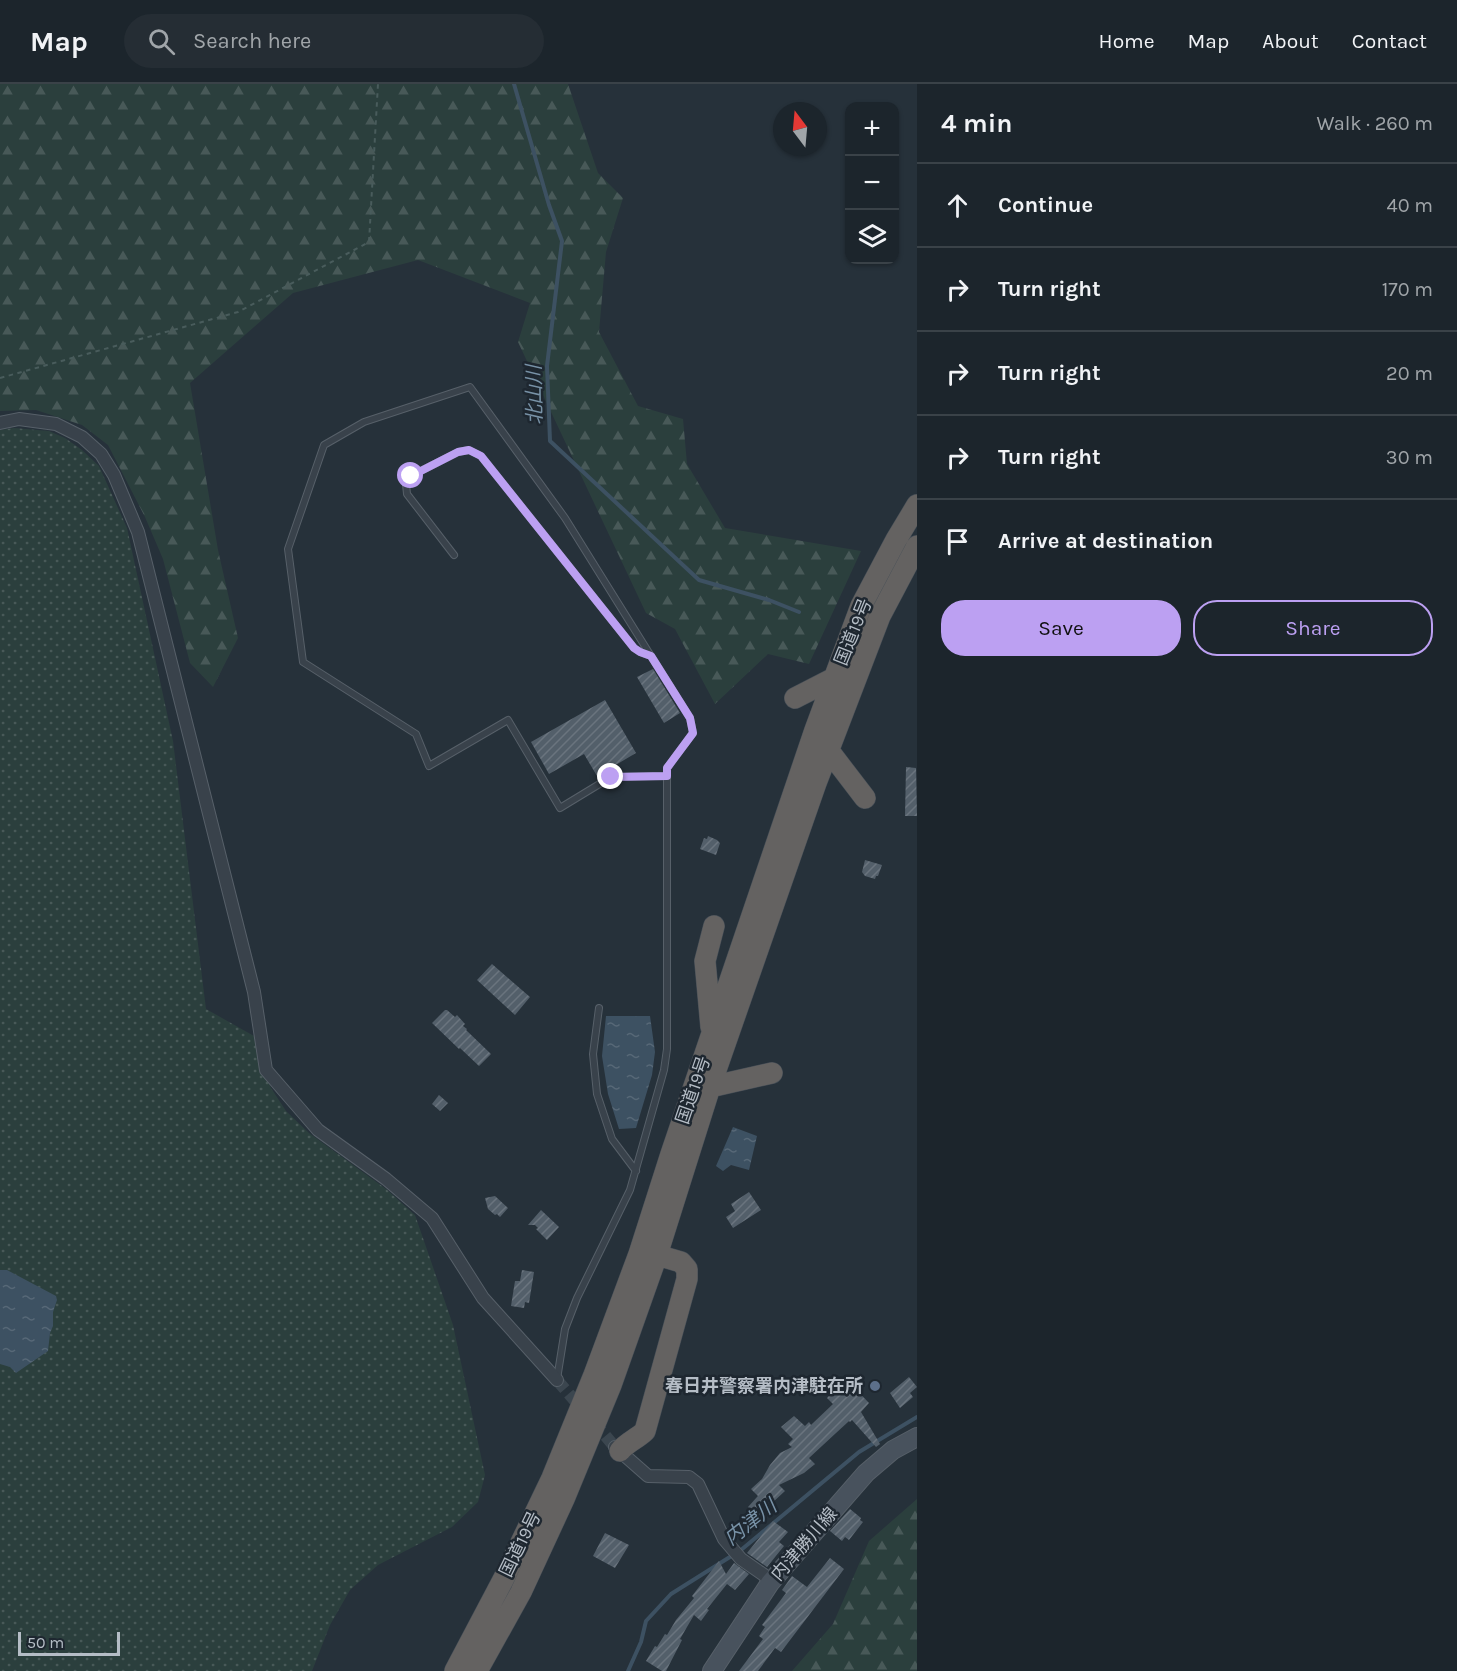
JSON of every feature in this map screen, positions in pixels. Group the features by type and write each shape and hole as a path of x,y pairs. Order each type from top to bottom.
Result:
{"highway":[{"name":"国道19号","path":"455,1671 503,1580 552,1478 594,1375 639,1254 834,678 861,606 917,505"},
{"name":"国道19号","path":"477,1671 520,1592 564,1499 611,1385 657,1255 710,1087 828,751 880,616 917,546"},
{"path":"795,698 834,678"},
{"path":"828,751 866,798"},
{"path":"711,1037 705,961 714,926"},
{"path":"710,1087 772,1073"},
{"path":"617,1449 637,1439 645,1431 687,1279 687,1269 681,1262 657,1255"}],"main road":[{"name":"内津勝川線","path":"712,1671 770,1583 866,1473 893,1450 917,1437"}],"street":[{"path":"0,423 19,419 56,424 82,437 101,454 114,475 138,532 254,992 266,1070 318,1130 386,1179 432,1218 483,1298 557,1380"},
{"path":"617,1449 648,1476 689,1477 698,1484 724,1539 741,1559 764,1575 770,1583"}],"lane":[{"path":"557,1380 565,1329 577,1298 630,1190 664,1070 667,1049 667,776 667,768 693,733 690,718 565,518 470,387 364,422 324,446 288,549 303,662 416,734 429,766 508,720 560,808 611,777 667,776"},
{"path":"454,555 407,494 406,484 411,476 458,452 469,450 481,456 634,648 651,656"},
{"path":"599,1008 592,1054 597,1094 612,1139 636,1172"}],"path":[{"path":"0,378 238,312 369,242 378,84"}],"green space":[{"path":"0,84 568,84 598,173 623,198 606,252 599,332 638,406 683,419 687,464 725,528 861,551 809,664 768,654 715,704 675,629 646,613 518,342 530,303 418,260 293,293 190,383 218,550 238,638 213,687 190,663 163,559 145,517 108,445 82,425 36,410 0,411"},
{"path":"14,428 49,431 65,438 82,450 99,466 127,528 173,741 206,1009 254,1036 261,1065 271,1088 286,1111 309,1133 386,1189 415,1215 453,1325 485,1475 478,1502 452,1527 378,1565 350,1590 330,1625 312,1671 0,1671 0,430"},
{"path":"917,1499 917,1671 792,1671 833,1624 869,1541"}],"water":[{"path":"606,1016 650,1016 655,1052 652,1075 636,1128 619,1129 608,1094 602,1056"},
{"path":"733,1127 757,1136 749,1170 731,1165 723,1171 716,1166"},
{"path":"0,1270 7,1270 56,1296 57,1300 53,1312 48,1351 16,1373 10,1367 0,1364"}],"building":[{"path":"653,669 680,713 664,723 637,677"},
{"path":"605,700 636,753 597,776 584,754 549,774 531,742"},
{"path":"906,767 916,768 917,816 905,816"},
{"path":"708,836 720,843 716,855 700,849 704,838 707,839"},
{"path":"865,860 882,865 875,879 865,876 862,872"},
{"path":"492,964 530,997 515,1015 477,980"},
{"path":"445,1010 455,1017 457,1015 465,1024 463,1026 466,1030 491,1054 479,1066 432,1023"},
{"path":"439,1095 448,1103 440,1111 432,1104"},
{"path":"749,1192 761,1210 733,1228 726,1217 735,1211 731,1204"},
{"path":"495,1196 508,1208 500,1217 488,1209 485,1198"},
{"path":"541,1210 559,1227 547,1240 535,1225 528,1225"},
{"path":"522,1270 534,1272 529,1303 525,1302 524,1308 511,1306 515,1281 520,1281"},
{"path":"909,1377 917,1387 910,1393 913,1397 900,1408 890,1393"},
{"path":"845,1378 869,1403 861,1412 880,1444 876,1447 852,1420 849,1421 809,1458 815,1464 804,1473 779,1485 785,1491 758,1516 748,1507 758,1496 751,1489 762,1479 780,1453 792,1447 788,1444 793,1439 781,1427 794,1416 805,1426 809,1422 811,1425 833,1404 827,1398"},
{"path":"850,1509 863,1522 849,1540 845,1537 842,1541 830,1531"},
{"path":"773,1521 788,1532 779,1542 784,1546 767,1567 747,1553"},
{"path":"605,1533 629,1545 615,1568 593,1556"},
{"path":"830,1558 844,1569 781,1652 775,1648 758,1671 739,1671 763,1639 759,1636 765,1627 762,1625 786,1593 782,1590 792,1576 807,1587"},
{"path":"719,1561 726,1574 734,1563 749,1574 735,1590 727,1584 707,1609 709,1610 701,1621 694,1615 666,1671 662,1671 646,1661"}],"waterway":[{"name":"北山川","path":"514,84 549,205 562,241 547,366 550,441 699,580 769,600 799,612"},
{"name":"内津川","path":"628,1671 641,1642 646,1621 671,1594 741,1550 859,1452 917,1417"}],"tunnel":[{"path":"557,1380 582,1409"},
{"path":"594,1422 614,1446"}],"place":[{"name":"春日井警察署内津駐在所","path":"875,1386"}],"route":[{"path":"411,476 458,452 469,450 481,456 634,648 651,656 690,718 693,733 667,768 667,776 611,777"}]}
